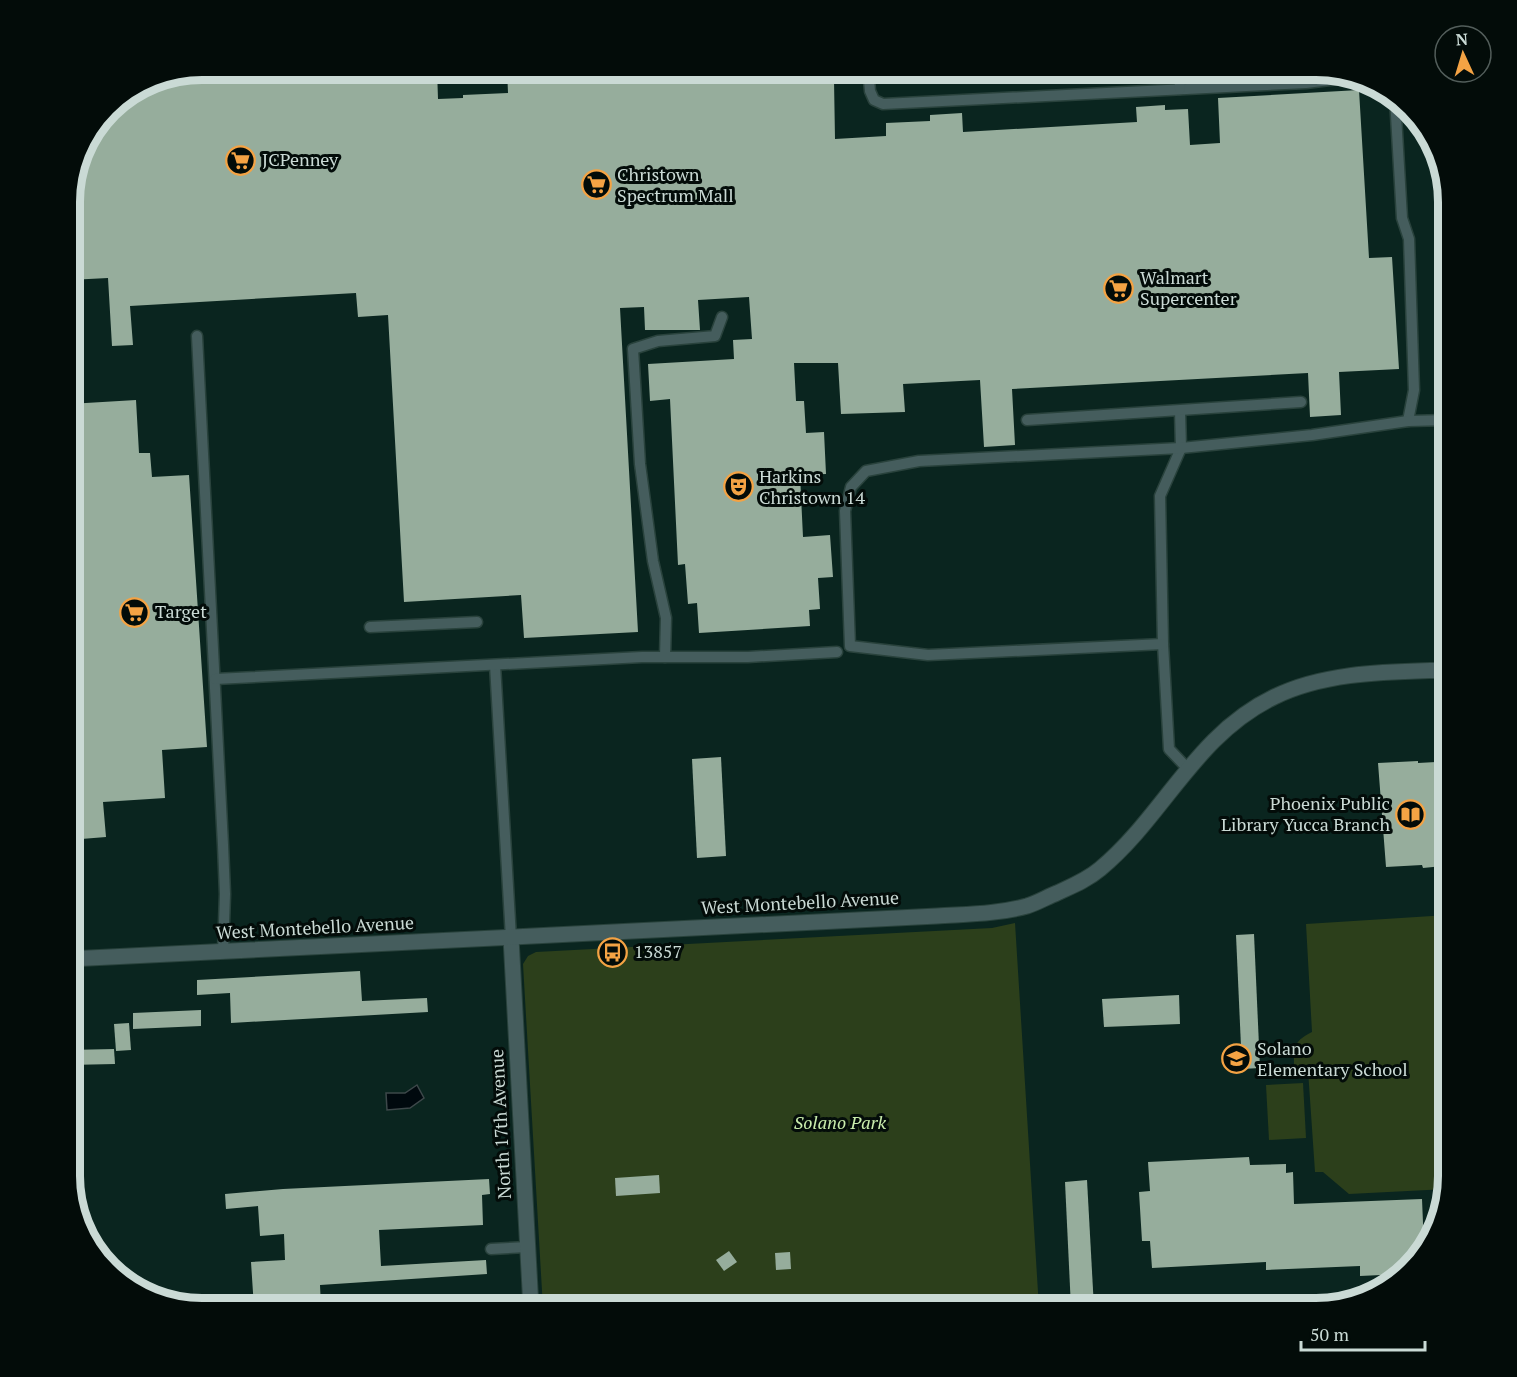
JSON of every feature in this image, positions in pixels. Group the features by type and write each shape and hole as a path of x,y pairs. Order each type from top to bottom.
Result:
{"street":[{"name":"West Montebello Avenue","path":"80,958 999,912 1030,905 1082,881 1099,870 1127,844 1220,732 1273,697 1299,687 1363,674 1437,670"},
{"name":"North 17th Avenue","path":"511,938 531,1298"}],"lane":[{"path":"869,79 874,100 883,104 1327,80"},
{"path":"1180,79 1180,89"},
{"path":"1396,110 1402,218 1409,239 1414,390 1408,421"},
{"path":"665,657 666,618 653,561 640,464 633,349 658,341 715,336 722,317"},
{"path":"197,336 225,894 223,952"},
{"path":"1028,420 1301,402"},
{"path":"1180,411 1181,448 1160,496 1163,644 1168,749 1188,769"},
{"path":"1163,644 928,655 850,646 845,511 851,487 866,471 919,461 1181,448 1312,435 1408,421 1437,420"},
{"path":"370,627 477,622"},
{"path":"215,679 665,657 748,657 837,652"},
{"path":"495,665 511,938"},
{"path":"490,1250 528,1247"}],"green space":[{"path":"1438,916 1436,1190 1349,1194 1323,1172 1315,1172 1308,1070 1294,1069 1296,1046 1301,1039 1312,1032 1306,924"},
{"name":"Solano Park","path":"1015,923 1038,1298 542,1298 523,964 528,956 536,952 992,928"},
{"path":"1303,1083 1306,1138 1269,1140 1266,1085"}],"shaded area":[{"path":"417,1085 424,1098 410,1108 387,1110 386,1093 405,1093"}],"building":[{"path":"193,80 437,80 438,99 463,98 463,95 508,93 507,80 834,80 835,139 886,136 886,123 930,121 930,115 962,113 963,132 1137,122 1136,107 1165,105 1165,110 1188,109 1190,145 1220,143 1218,98 1359,90 1369,258 1392,257 1399,369 1339,372 1341,415 1310,417 1308,373 1012,389 1015,445 984,447 980,380 903,384 905,412 841,414 838,363 794,363 796,401 804,401 806,433 824,432 826,474 800,475 803,537 830,535 833,577 818,578 820,609 809,610 810,626 699,633 697,603 688,604 685,564 678,565 670,399 650,401 648,364 734,359 733,340 752,339 749,297 698,300 700,330 645,330 644,307 620,308 638,632 524,638 521,595 404,602 388,315 358,317 356,293 130,306 133,345 112,346 108,278 80,279 80,193 89,155 100,134 121,110 140,96 178,82"},
{"name":"Target","path":"136,400 139,453 150,453 152,477 189,475 207,747 162,750 165,798 103,802 106,837 80,839 80,403"},
{"path":"721,757 726,856 697,858 692,759"},
{"name":"Phoenix Public Library Yucca Branch","path":"1436,762 1438,867 1386,867 1378,763"},
{"path":"1254,934 1260,1068 1242,1069 1236,935"},
{"path":"360,971 362,1001 427,998 428,1012 231,1023 230,993 197,995 197,980"},
{"path":"1179,995 1180,1024 1104,1027 1102,999"},
{"path":"201,1010 201,1026 133,1029 133,1013"},
{"path":"129,1023 131,1050 116,1051 114,1024"},
{"path":"114,1049 115,1064 80,1065 80,1050"},
{"path":"1249,1157 1250,1165 1286,1164 1286,1173 1293,1172 1294,1204 1422,1199 1423,1233 1402,1262 1386,1275 1360,1276 1360,1266 1266,1270 1266,1262 1152,1268 1150,1241 1142,1241 1139,1192 1150,1191 1148,1162"},
{"path":"659,1175 660,1193 616,1196 615,1178"},
{"path":"489,1179 490,1194 482,1195 483,1225 379,1230 381,1266 486,1260 487,1274 320,1285 321,1298 253,1298 251,1262 285,1260 284,1234 260,1236 258,1206 226,1209 225,1194"},
{"path":"1087,1180 1093,1298 1071,1298 1065,1182"},
{"path":"729,1251 737,1262 724,1271 716,1260"},
{"path":"790,1252 791,1269 776,1270 775,1253"}],"place":[{"name":"JCPenney","path":"241,160"},
{"name":"Christown Spectrum Mall","path":"596,185"},
{"name":"Walmart Supercenter","path":"1119,288"},
{"name":"Harkins Christown 14","path":"738,487"},
{"name":"Target","path":"134,612"},
{"name":"Phoenix Public Library Yucca Branch","path":"1411,814"},
{"name":"13857","path":"613,952"},
{"name":"Solano Elementary School","path":"1236,1059"}]}
